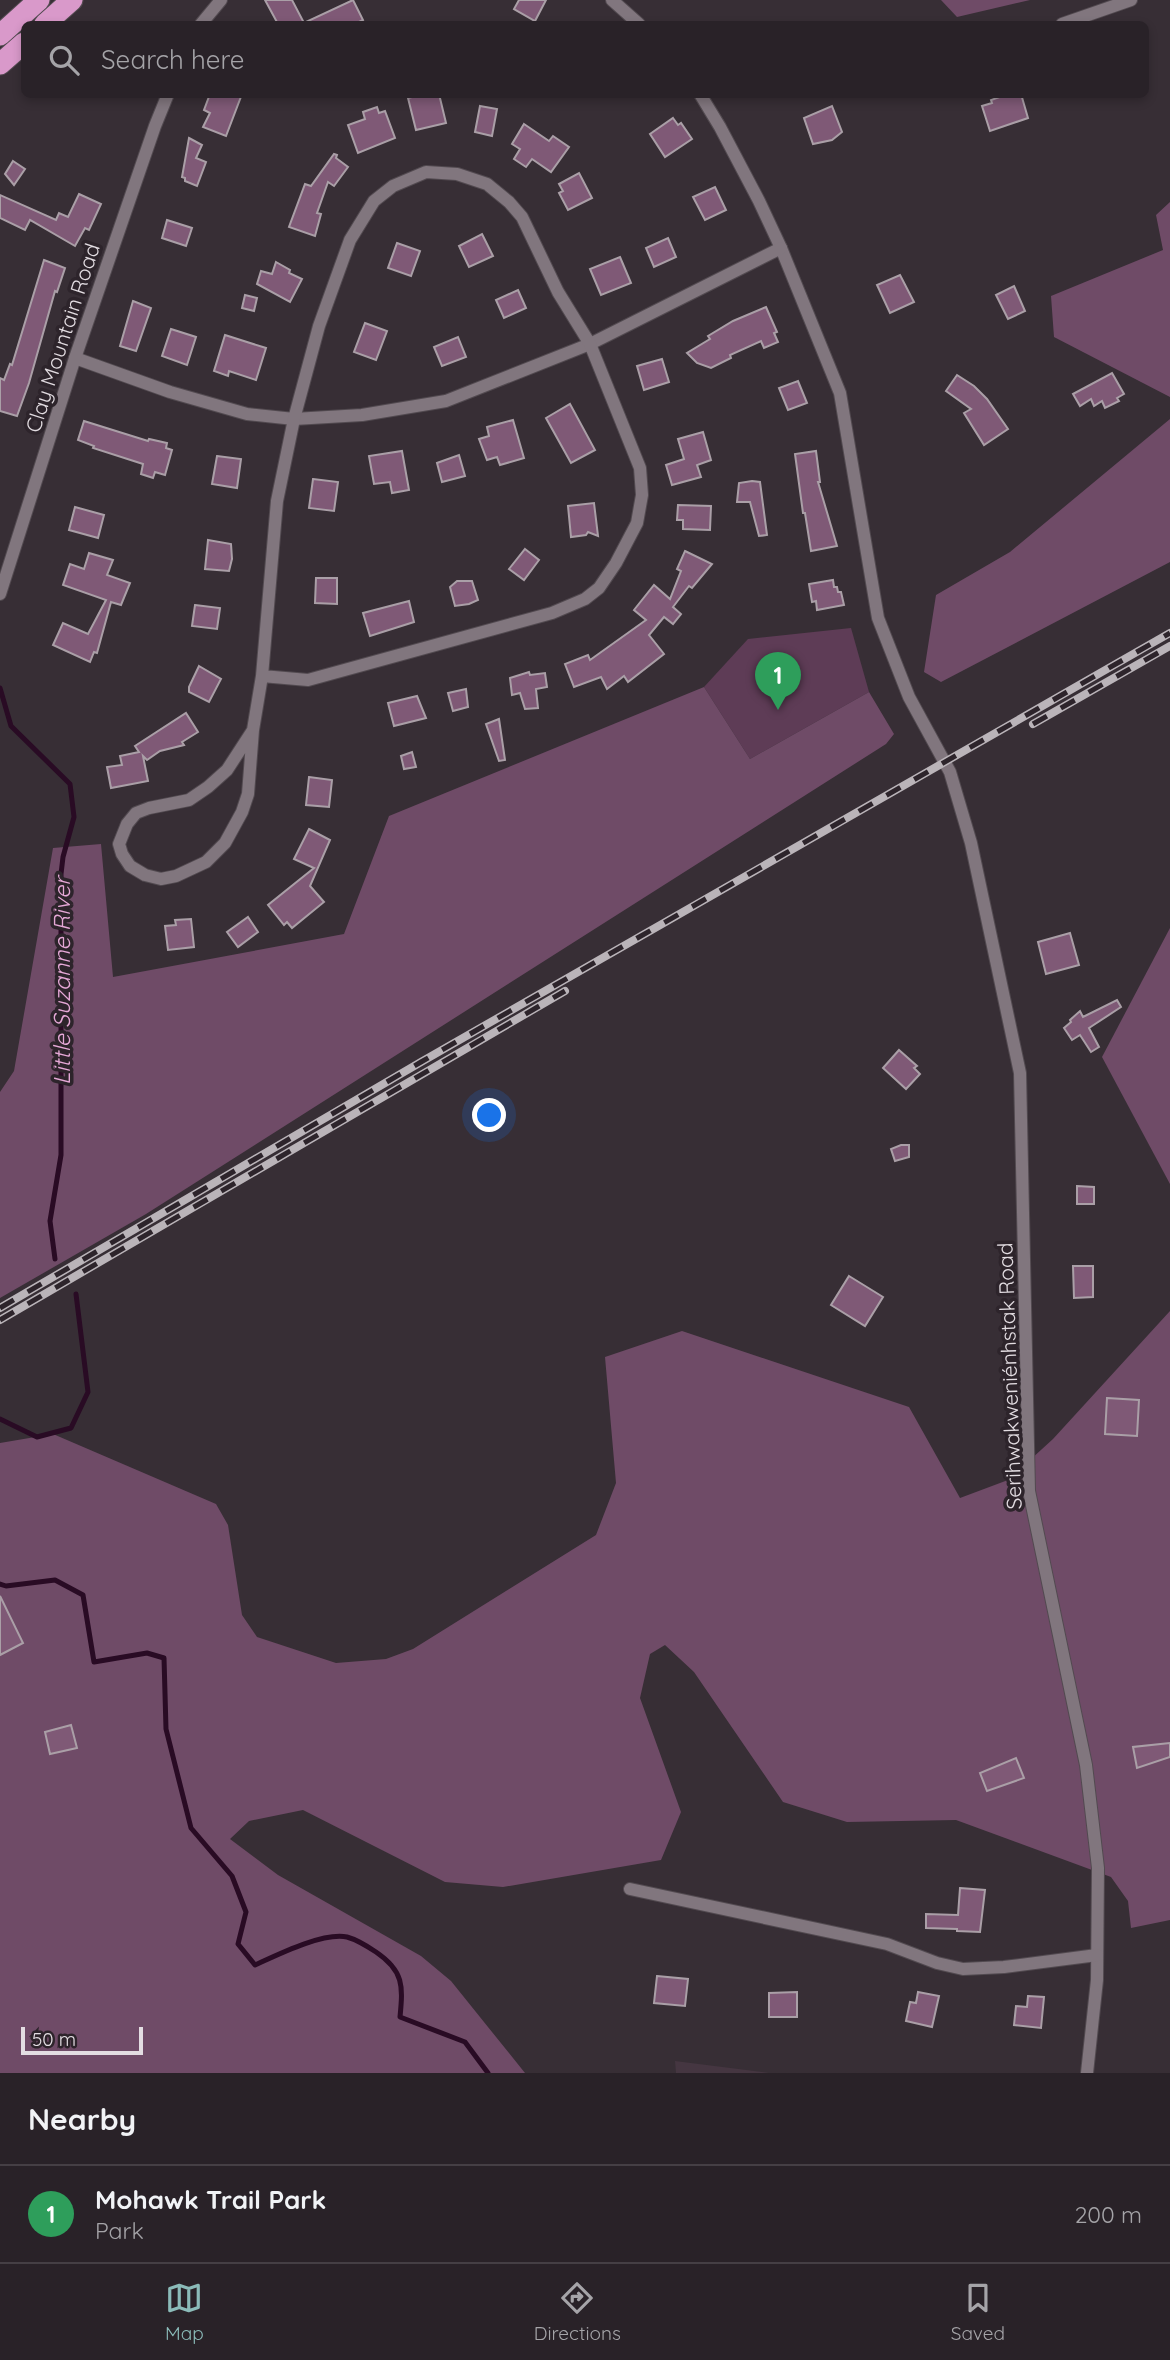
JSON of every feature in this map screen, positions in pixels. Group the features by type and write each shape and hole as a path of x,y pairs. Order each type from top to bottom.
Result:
{"highway":[{"path":"0,35 39,0"},
{"path":"48,21 72,0"},
{"path":"0,64 21,46"}],"street":[{"path":"204,21 221,0"},
{"path":"612,0 636,21"},
{"path":"1071,21 1131,0"},
{"name":"Clay Mountain Road","path":"0,594 75,358 166,98"},
{"name":"Serihwakweniénhstak Road","path":"702,98 720,127 781,248 840,393 878,618 909,697 946,764 971,843 1020,1073 1029,1491 1086,1765 1098,1868 1097,1955 1087,2073"},
{"path":"253,730 227,770 208,787 189,800 136,813 127,824 120,844 122,855 130,866 145,875 160,879 176,876 206,862 225,843 242,811 248,793 253,730 262,676 277,501 294,419 319,326 350,240 374,201 393,186 426,172 457,174 487,184 509,202 522,218 558,292 590,344 640,468 642,495 637,523 599,588 585,599 552,613 308,680 262,676"},
{"path":"75,358 170,392 247,414 294,419 362,415 446,401 590,344 781,248"},
{"path":"630,1889 887,1944 937,1964 963,1969 1004,1967 1097,1955"}],"shaded area":[{"path":"941,0 1030,0 957,17"},
{"path":"1170,202 1170,397 1054,337 1051,296 1163,250 1156,215"},
{"path":"1170,419 1170,562 941,682 924,672 936,595 1010,552"},
{"path":"851,628 869,692 750,759 704,687 748,639"},
{"path":"704,687 750,759 869,692 894,734 886,744 146,1214 0,1298 0,1092 14,1071 53,848 101,844 113,977 344,934 389,816"},
{"path":"1170,928 1170,1184 1102,1057"},
{"path":"1170,1311 1170,1920 1131,1928 1128,1901 1111,1877 956,1820 847,1822 783,1802 694,1672 665,1645 650,1654 640,1698 681,1812 661,1860 503,1887 445,1882 303,1810 249,1821 230,1839 278,1875 421,1956 451,1981 525,2073 0,2073 0,1443 53,1434 216,1504 228,1525 242,1615 257,1637 336,1663 386,1659 413,1649 596,1535 616,1483 605,1357 682,1331 909,1407 960,1498 1008,1480 1053,1439"},
{"path":"675,2061 769,2073 676,2073"}],"building":[{"path":"265,0 292,0 303,21 276,21"},
{"path":"353,0 363,20 361,21 308,21"},
{"path":"519,0 546,0 535,21 514,9"},
{"path":"208,98 240,98 226,136 203,127 210,113 204,110"},
{"path":"408,98 440,98 446,123 416,130"},
{"path":"1022,98 1028,118 990,131 982,106 992,103 991,100"},
{"path":"480,106 497,109 492,136 475,132"},
{"path":"832,106 842,132 832,140 813,144 804,118"},
{"path":"377,107 379,113 385,111 395,138 358,153 348,125 365,119 363,112"},
{"path":"673,118 678,125 681,123 692,139 665,157 650,134"},
{"path":"524,124 549,141 553,136 569,147 551,172 532,159 526,167 514,159 520,149 512,144"},
{"path":"189,138 202,145 196,158 206,162 197,186 182,177"},
{"path":"334,154 348,167 334,186 328,182 317,213 321,214 315,236 289,227 305,184 311,186"},
{"path":"13,161 25,169 14,185 5,174"},
{"path":"579,173 592,198 568,210 559,193 563,191 559,184"},
{"path":"715,187 726,210 705,220 693,197"},
{"path":"79,194 101,204 89,230 85,228 75,246 30,220 25,230 0,218 0,195 56,220 59,213 68,217"},
{"path":"167,220 192,228 186,246 162,238"},
{"path":"482,234 493,256 469,267 459,246"},
{"path":"668,238 676,257 654,267 646,248"},
{"path":"397,243 420,251 411,276 388,268"},
{"path":"620,257 631,283 601,295 590,269"},
{"path":"44,260 65,268 57,292 55,291 17,416 0,411 0,378 4,380 10,364 12,365"},
{"path":"276,262 302,279 290,302 257,284 261,271 272,274"},
{"path":"900,275 914,302 890,313 877,285"},
{"path":"1014,286 1025,311 1008,319 996,295"},
{"path":"518,290 526,308 504,318 496,300"},
{"path":"245,295 257,298 254,311 242,308"},
{"path":"133,301 151,308 136,351 120,346"},
{"path":"766,307 777,332 774,333 778,342 764,348 761,341 730,355 731,358 711,368 697,363 687,353 733,321"},
{"path":"365,323 387,331 376,360 354,352"},
{"path":"171,329 196,337 187,365 162,356"},
{"path":"225,335 266,348 256,380 229,371 228,376 214,371"},
{"path":"458,337 466,357 442,366 434,347"},
{"path":"662,359 669,382 644,390 637,366"},
{"path":"1112,373 1124,394 1117,398 1119,401 1105,408 1102,401 1094,406 1091,399 1080,406 1073,394"},
{"path":"957,375 987,399 1008,429 984,445 964,413 971,409 946,391"},
{"path":"798,381 807,403 788,410 779,388"},
{"path":"570,404 595,450 571,463 546,418"},
{"path":"513,420 524,458 500,465 497,457 487,460 479,439 489,436 487,427"},
{"path":"84,421 148,441 167,443 166,448 172,450 165,475 155,472 153,478 141,474 143,464 93,448 94,446 78,440"},
{"path":"703,432 711,460 697,465 701,477 672,485 666,465 684,459 678,439"},
{"path":"402,451 409,490 392,493 390,482 374,484 369,456"},
{"path":"816,451 818,482 837,546 811,551 795,454"},
{"path":"459,455 465,476 442,482 437,463"},
{"path":"217,456 241,459 237,488 212,484"},
{"path":"313,479 338,482 334,511 309,508"},
{"path":"760,482 767,535 759,536 750,502 737,502 739,483"},
{"path":"594,503 598,536 588,532 586,535 571,537 568,506"},
{"path":"678,505 711,506 710,530 683,529 683,520 677,520"},
{"path":"75,507 104,515 98,538 69,530"},
{"path":"208,540 231,544 232,559 229,571 205,569"},
{"path":"525,549 539,560 524,580 509,569"},
{"path":"685,551 712,564 692,588 689,586 673,607 681,614 673,624 664,617 649,635 664,654 628,682 624,676 607,689 601,677 574,687 565,664 588,655 590,660 646,620 634,610 654,585 670,599 681,571 677,569"},
{"path":"89,553 113,560 107,575 130,583 121,605 111,602 97,653 94,652 90,662 53,645 63,623 88,634 106,600 63,585 70,564 84,569"},
{"path":"316,578 337,578 337,604 315,603"},
{"path":"833,580 834,587 841,592 844,605 817,610 816,601 812,602 809,584"},
{"path":"457,581 472,581 478,600 455,606 450,587"},
{"path":"409,601 414,622 370,636 363,613"},
{"path":"195,605 220,608 217,629 192,626"},
{"path":"199,666 221,679 209,702 189,692"},
{"path":"529,672 530,675 545,673 547,687 536,689 538,708 525,709 520,693 512,695 510,678"},
{"path":"466,689 468,707 453,711 448,693"},
{"path":"417,696 426,718 394,726 388,703"},
{"path":"186,713 198,732 182,742 184,745 160,751 147,760 143,756 148,781 111,788 107,767 122,765 120,756 139,752 135,746"},
{"path":"499,719 505,760 499,761 486,724"},
{"path":"412,752 416,767 404,769 401,756"},
{"path":"309,777 332,780 329,807 306,805"},
{"path":"309,829 330,840 310,886 324,902 292,928 287,922 284,925 268,905 314,868 294,859"},
{"path":"248,917 258,932 238,947 227,932"},
{"path":"191,919 194,947 168,950 165,926 176,925 175,920"},
{"path":"1070,933 1079,965 1046,974 1038,942"},
{"path":"1117,1000 1121,1007 1089,1028 1099,1047 1091,1052 1080,1035 1072,1040 1064,1028 1080,1011 1083,1017"},
{"path":"899,1050 917,1066 914,1068 920,1074 906,1089 883,1068"},
{"path":"909,1145 909,1157 895,1161 891,1149"},
{"path":"1077,1186 1094,1187 1094,1204 1077,1204"},
{"path":"1073,1266 1093,1266 1093,1297 1074,1298"},
{"path":"849,1276 883,1297 865,1326 831,1305"},
{"path":"1107,1398 1139,1400 1137,1436 1105,1434"},
{"path":"0,1596 23,1643 0,1655"},
{"path":"71,1725 77,1748 50,1754 45,1732"},
{"path":"1170,1743 1170,1757 1137,1768 1133,1747"},
{"path":"1016,1758 1024,1778 987,1791 980,1773"},
{"path":"960,1888 985,1890 980,1932 926,1928 926,1914 958,1915"},
{"path":"657,1976 688,1979 685,2006 654,2003"},
{"path":"797,1992 797,2017 769,2017 769,1993"},
{"path":"918,1992 939,1996 932,2027 906,2021 910,2002 916,2003"},
{"path":"1028,1996 1044,1997 1041,2028 1014,2025 1016,2006 1027,2007"}],"waterway":[{"name":"Little Suzanne River","path":"0,688 11,726 70,784 74,817 61,874 61,1155 50,1221 55,1259"},
{"name":"Little Suzanne River","path":"0,1419 37,1437 71,1428 88,1392 76,1294"},
{"name":"Little Suzanne River","path":"0,1584 6,1586 55,1580 83,1595 94,1662 147,1653 164,1658 166,1729 191,1828 232,1876 246,1912 238,1944 255,1965 300,1945 326,1938 337,1936 359,1941 385,1959 397,1973 401,1988 400,2017 465,2042 488,2073"}],"railway":[{"path":"0,1308 421,1062 1170,633"},
{"path":"1033,724 1170,646"},
{"path":"0,1320 565,991"}],"place":[{"name":"Mohawk Trail Park","path":"778,710"}]}
